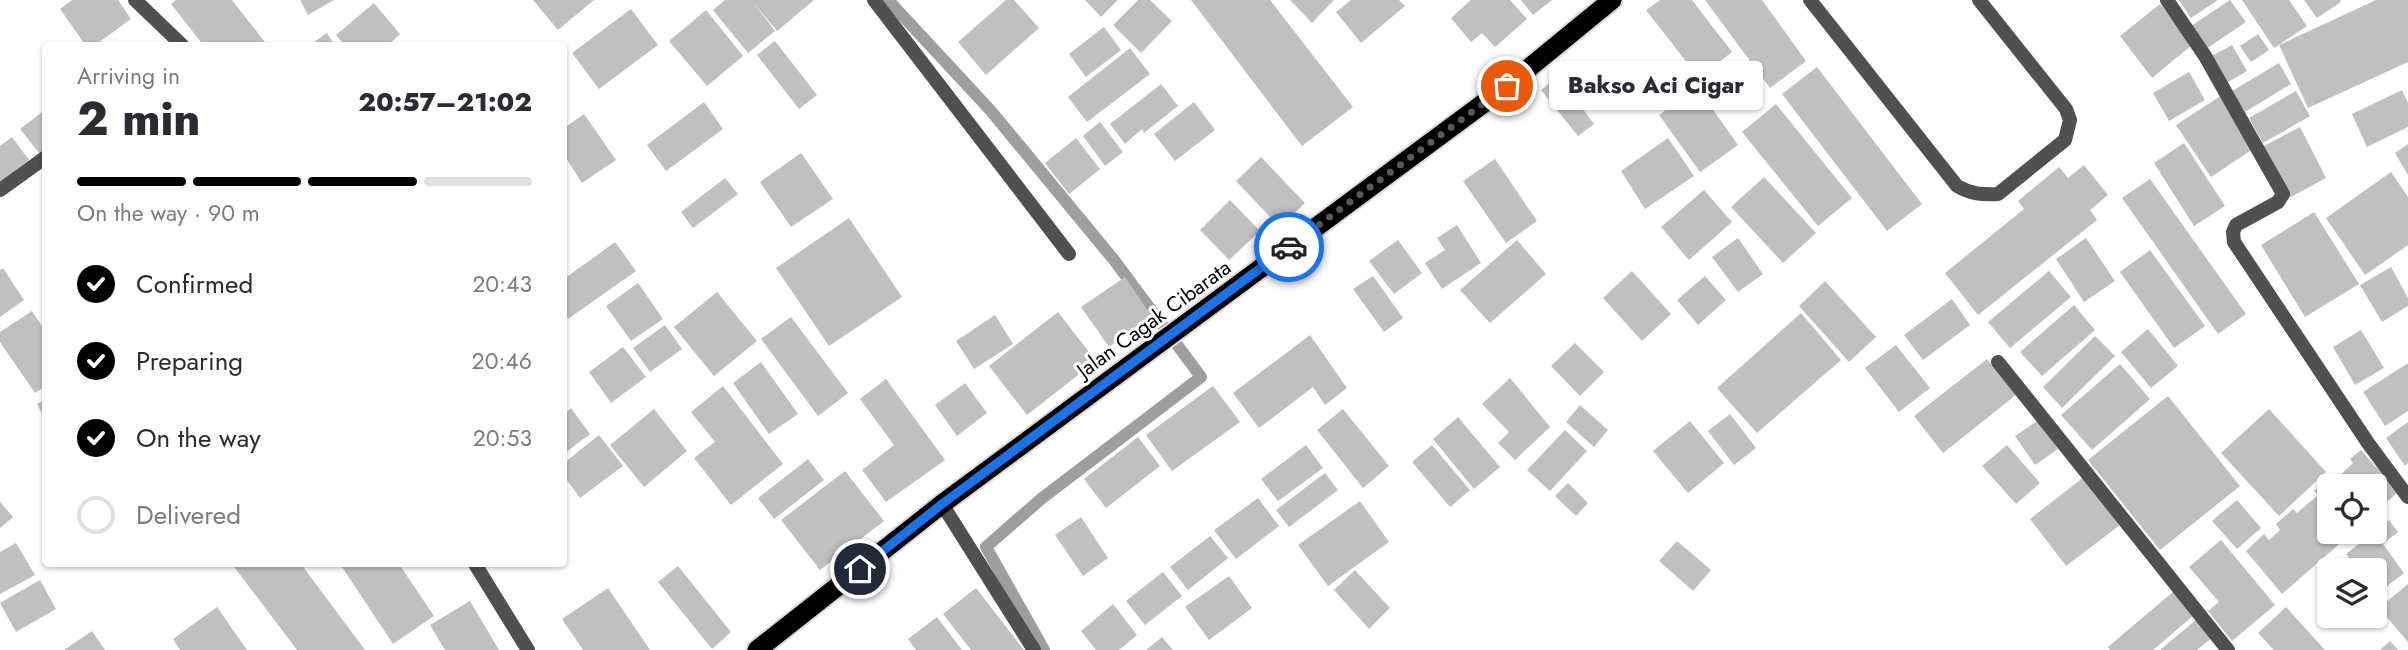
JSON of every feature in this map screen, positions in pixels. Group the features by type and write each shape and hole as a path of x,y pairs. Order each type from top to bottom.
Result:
{"highway":[{"name":"Jalan Cagak Cibarata","path":"757,650 942,504 1507,86 1612,0"}],"street":[{"path":"135,0 179,42"},
{"path":"874,0 1069,254"},
{"path":"1810,0 1957,186 1976,194 1987,195 1998,194 2065,140 2070,120 2066,109 1979,0"},
{"path":"2166,0 2205,56 2283,194 2278,202 2234,227 2234,242 2408,497"},
{"path":"0,190 42,159"},
{"path":"1998,362 2228,650"},
{"path":"942,504 1034,650"},
{"path":"477,567 528,650"}],"building":[{"path":"72,0 118,0 131,19 99,42 83,42 60,9"},
{"path":"176,0 232,0 265,42 201,42 171,4"},
{"path":"300,0 334,0 308,15"},
{"path":"533,0 594,0 558,30"},
{"path":"725,0 814,0 777,31 753,2 775,31 748,53 713,10"},
{"path":"1006,0 1014,0 1039,28 986,75 958,42"},
{"path":"1085,0 1118,0 1101,17"},
{"path":"1138,0 1150,0 1172,21 1141,53 1113,25"},
{"path":"1191,0 1270,0 1353,107 1302,146"},
{"path":"1290,0 1334,0 1312,23"},
{"path":"1351,0 1399,0 1405,6 1361,43 1336,12"},
{"path":"1471,0 1510,0 1527,19 1495,47 1482,33 1471,42 1451,18"},
{"path":"1521,0 1552,0 1533,15"},
{"path":"1660,0 1692,0 1732,52 1699,78 1646,10"},
{"path":"1705,0 1762,0 1806,61 1770,88"},
{"path":"2179,0 2218,0 2191,18"},
{"path":"2230,0 2246,22 2206,49 2191,26"},
{"path":"2242,0 2289,0 2307,26 2274,48"},
{"path":"2304,0 2340,0 2341,2 2317,18"},
{"path":"2376,0 2408,0 2408,62 2308,108 2279,45"},
{"path":"374,3 400,34 391,42 342,42 336,35"},
{"path":"2160,4 2192,45 2152,78 2120,36"},
{"path":"631,9 658,45 599,89 572,53"},
{"path":"706,10 743,56 707,86 669,41"},
{"path":"1104,27 1121,50 1086,77 1069,54"},
{"path":"327,33 333,42 314,42"},
{"path":"2258,34 2269,50 2251,62 2240,46"},
{"path":"775,41 817,95 799,109 757,55"},
{"path":"2232,45 2247,71 2225,84 2210,57"},
{"path":"1130,48 1150,74 1087,122 1068,97"},
{"path":"2279,63 2291,84 2245,112 2232,91"},
{"path":"1817,67 1922,204 1887,231 1782,94"},
{"path":"2189,72 2205,100 2169,121 2153,93"},
{"path":"1558,76 1594,124 1578,136 1541,90"},
{"path":"1161,84 1178,106 1144,133 1142,129 1125,144 1110,124"},
{"path":"1697,87 1738,145 1700,172 1659,115"},
{"path":"2402,90 2408,103 2408,127 2367,147 2352,114"},
{"path":"2296,91 2310,116 2263,143 2249,118"},
{"path":"2222,95 2256,147 2211,177 2176,125"},
{"path":"704,102 723,129 666,171 647,145"},
{"path":"1194,102 1215,130 1175,161 1154,134"},
{"path":"1776,104 1852,198 1818,226 1742,132"},
{"path":"42,112 42,153 40,154 20,129"},
{"path":"584,114 616,160 582,183 567,160 567,126"},
{"path":"1100,122 1123,152 1105,166 1083,136"},
{"path":"2300,127 2326,178 2287,199 2260,148"},
{"path":"12,137 29,160 0,182 0,146"},
{"path":"1076,138 1100,169 1069,194 1045,163"},
{"path":"1668,138 1694,176 1645,209 1621,171"},
{"path":"2184,143 2225,206 2194,226 2154,163"},
{"path":"2408,144 2408,175 2395,153"},
{"path":"801,153 833,199 791,227 760,182"},
{"path":"1261,157 1305,203 1280,227 1236,181"},
{"path":"1495,159 1537,221 1506,243 1463,181"},
{"path":"2084,165 2108,195 2090,210 2097,220 1978,315 1945,273 2024,209 2018,201 2059,167 2068,178"},
{"path":"2391,172 2408,197 2408,245 2365,275 2326,218"},
{"path":"1764,177 1816,233 1783,263 1731,207"},
{"path":"725,178 738,194 693,228 681,212"},
{"path":"2150,179 2246,314 2218,334 2122,198"},
{"path":"1704,190 1732,222 1689,260 1661,227"},
{"path":"1230,200 1260,231 1229,260 1200,230"},
{"path":"2314,212 2359,284 2305,317 2261,245"},
{"path":"849,218 902,297 829,346 776,268"},
{"path":"1457,225 1481,263 1442,289 1425,263 1445,250 1437,238"},
{"path":"1738,238 1763,274 1738,292 1712,257"},
{"path":"2086,238 2115,281 2084,302 2056,259"},
{"path":"1398,240 1422,273 1394,294 1369,261"},
{"path":"1517,240 1546,274 1490,323 1460,290"},
{"path":"615,242 636,271 568,319 567,277"},
{"path":"2150,250 2205,326 2174,348 2120,272"},
{"path":"2391,267 2408,298 2408,306 2382,322 2360,285"},
{"path":"3,268 24,300 0,317 0,270"},
{"path":"1632,271 1671,314 1642,341 1603,298"},
{"path":"2049,271 2071,297 2010,348 1988,322"},
{"path":"1373,276 1403,318 1384,332 1353,289"},
{"path":"1705,276 1726,300 1698,325 1677,300"},
{"path":"1125,277 1152,317 1109,347 1081,307"},
{"path":"1825,281 1876,337 1849,362 1799,306"},
{"path":"638,283 663,319 631,341 606,306"},
{"path":"717,292 757,341 714,376 674,327"},
{"path":"1952,299 1970,325 1923,360 1904,335"},
{"path":"2074,305 2095,330 2042,376 2020,352"},
{"path":"32,311 42,326 42,389 35,393 0,342 0,332"},
{"path":"1058,312 1096,361 1027,415 989,366"},
{"path":"1801,313 1841,360 1757,433 1717,388"},
{"path":"995,315 1013,344 974,369 956,341"},
{"path":"791,317 848,393 818,416 761,339"},
{"path":"665,325 682,349 650,372 633,348"},
{"path":"2148,329 2178,366 2151,388 2121,352"},
{"path":"2361,330 2384,368 2355,385 2333,347"},
{"path":"1310,335 1347,388 1325,405 1313,387 1259,428 1233,393"},
{"path":"2095,336 2115,356 2062,408 2043,387"},
{"path":"1575,343 1604,372 1580,396 1551,366"},
{"path":"1896,345 1930,388 1899,412 1865,368"},
{"path":"623,347 646,377 611,403 589,372"},
{"path":"1987,359 2016,395 1943,453 1914,416"},
{"path":"761,362 798,414 769,434 733,383"},
{"path":"2408,363 2408,411 2385,426 2363,392"},
{"path":"2120,364 2150,399 2092,450 2061,415"},
{"path":"1510,378 1550,427 1515,460 1498,443 1509,432 1482,404"},
{"path":"886,379 945,460 886,502 862,470 894,445 860,399"},
{"path":"965,383 987,413 957,436 935,405"},
{"path":"723,386 783,464 731,505 694,458 715,442 691,412"},
{"path":"1213,386 1240,422 1172,471 1146,435"},
{"path":"2168,396 2240,486 2160,550 2088,460"},
{"path":"1580,405 1608,430 1594,447 1566,422"},
{"path":"571,408 590,434 567,452 567,411"},
{"path":"654,409 687,451 644,487 610,445"},
{"path":"1343,409 1389,466 1363,488 1317,430"},
{"path":"2269,409 2326,472 2317,474 2317,480 2279,516 2221,453"},
{"path":"1730,414 1756,448 1734,465 1708,431"},
{"path":"1458,417 1500,467 1474,489 1433,439"},
{"path":"2039,420 2058,449 2035,465 2015,436"},
{"path":"1690,421 1724,463 1688,493 1653,451"},
{"path":"2408,422 2408,463 2405,466 2386,438"},
{"path":"1565,430 1587,451 1550,491 1527,470"},
{"path":"599,435 623,466 580,498 567,480 567,461"},
{"path":"1138,437 1160,466 1106,508 1084,479"},
{"path":"1306,445 1323,468 1278,501 1261,479"},
{"path":"1432,445 1470,490 1450,507 1412,462"},
{"path":"2007,445 2040,483 2016,504 1982,466"},
{"path":"2361,450 2382,474 2341,474 2353,463 2350,459"},
{"path":"808,459 824,480 774,519 758,498"},
{"path":"845,471 884,521 820,570 781,520"},
{"path":"1325,473 1338,490 1289,527 1276,510"},
{"path":"2084,477 2120,525 2066,566 2030,519"},
{"path":"2387,480 2398,492 2387,502"},
{"path":"1568,483 1588,503 1576,516 1555,496"},
{"path":"2317,496 2317,544 2339,544 2323,558 2317,558 2317,563 2282,594 2246,551 2264,534 2269,540 2280,530 2276,524 2293,509 2297,513"},
{"path":"1258,498 1279,526 1236,559 1214,530"},
{"path":"2237,500 2261,528 2237,549 2212,521"},
{"path":"1360,501 1389,542 1328,586 1298,545"},
{"path":"0,502 13,517 0,528"},
{"path":"1081,517 1108,558 1083,576 1055,535"},
{"path":"2389,520 2398,532 2387,541"},
{"path":"1210,536 1228,558 1188,590 1170,567"},
{"path":"2221,540 2275,605 2232,641 2208,611 2219,602 2189,567"},
{"path":"1677,541 1711,570 1693,591 1659,561"},
{"path":"16,543 35,575 0,594 0,552"},
{"path":"2359,544 2383,544 2404,573 2387,586 2387,558 2349,558 2346,554"},
{"path":"678,566 731,632 712,649 658,582"},
{"path":"234,567 303,567 365,650 297,650"},
{"path":"342,567 401,567 434,616 393,644"},
{"path":"1355,570 1390,608 1369,629 1334,590"},
{"path":"1163,572 1182,596 1145,625 1126,601"},
{"path":"1229,576 1252,608 1209,640 1185,607"},
{"path":"40,580 56,609 16,632 0,603"},
{"path":"2408,584 2408,642 2387,617 2387,601"},
{"path":"608,588 650,650 583,650 562,619"},
{"path":"976,588 1024,650 971,650 943,614"},
{"path":"2174,591 2194,615 2153,650 2110,650 2108,647"},
{"path":"470,601 499,650 445,650 430,625"},
{"path":"1113,604 1137,635 1119,650 1096,650 1081,631"},
{"path":"217,607 247,650 180,650 173,639"},
{"path":"2286,607 2325,650 2274,650 2258,633"},
{"path":"937,617 962,650 916,650 908,639"},
{"path":"2197,619 2213,637 2197,650 2160,650"},
{"path":"92,631 105,650 64,650"},
{"path":"1162,637 1173,650 1146,650"},
{"path":"2390,641 2398,650 2380,650"}],"waterway":[{"path":"888,0 991,111 1114,260 1201,377 1041,499 986,547 1044,650"}],"way so far":[{"path":"1289,247 1507,86"}],"place":[{"name":"Bakso Aci Cigar","path":"1507,86"}],"route":[{"path":"860,569 942,504 1289,247"}]}
